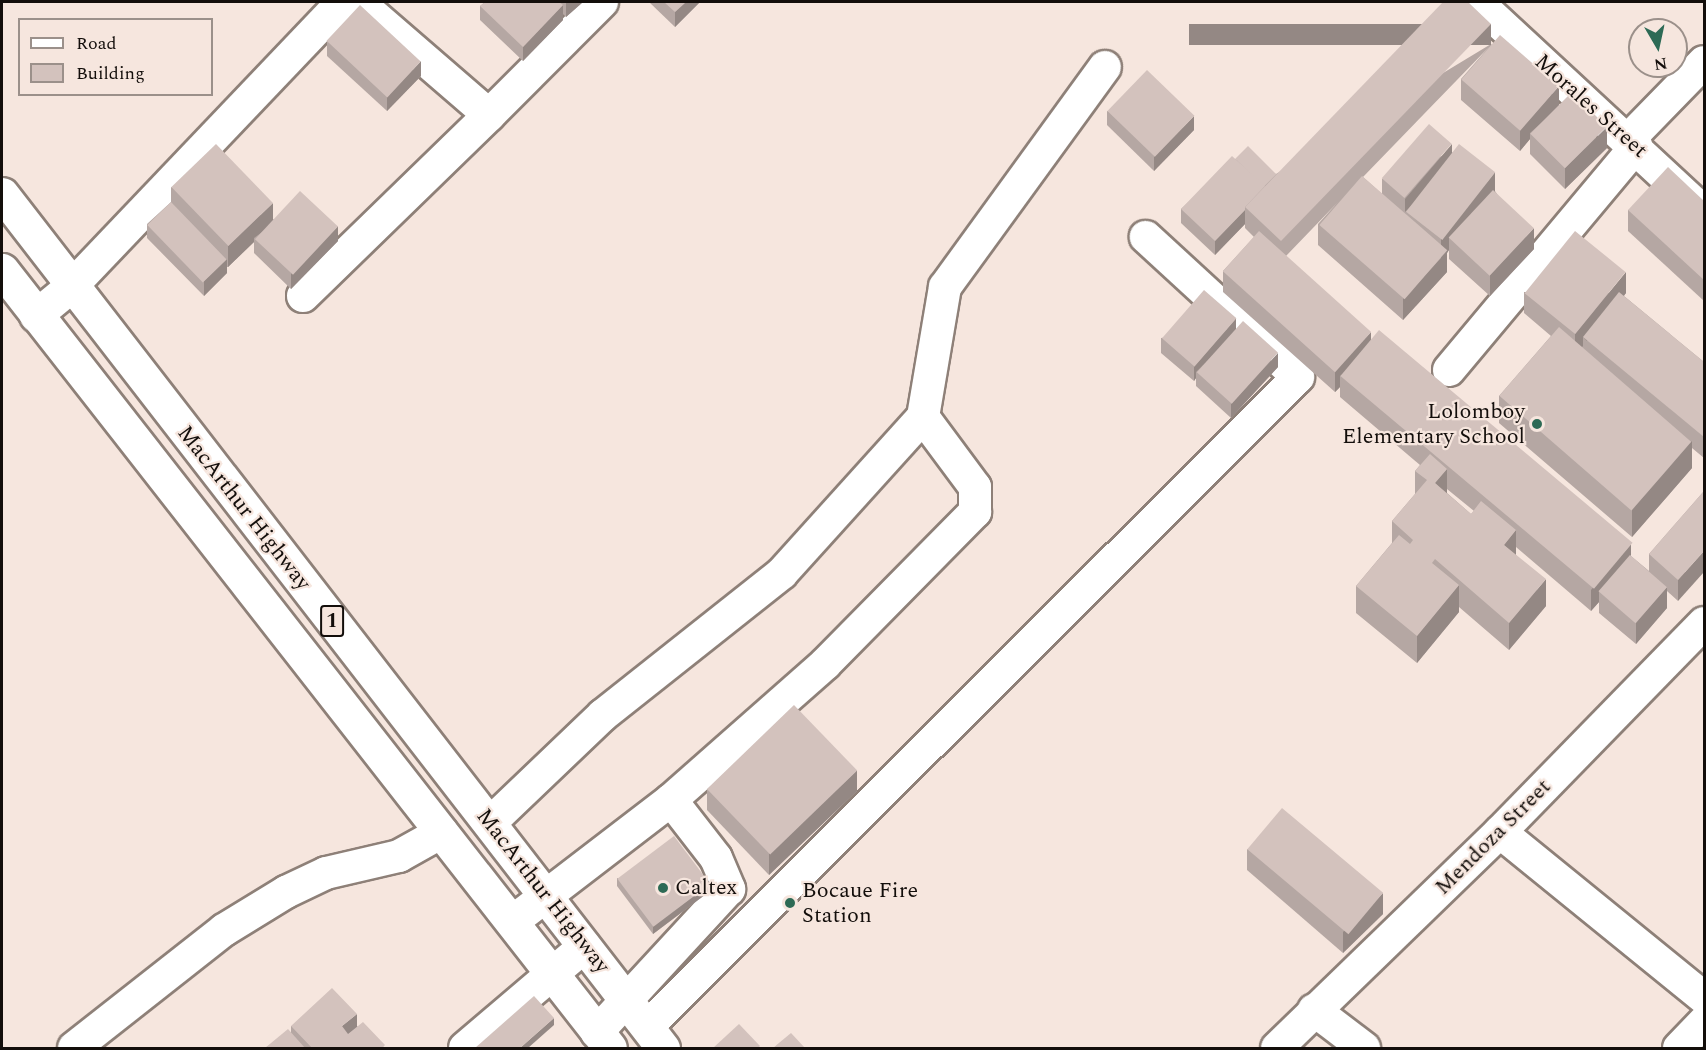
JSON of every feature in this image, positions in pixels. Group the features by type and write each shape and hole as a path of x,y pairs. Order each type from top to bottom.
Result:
{"highway":[{"name":"MacArthur Highway","path":"2,194 71,287 655,1038"},
{"name":"MacArthur Highway","path":"2,270 604,1040"}],"street":[{"path":"36,316 71,287 342,2"},
{"path":"358,2 489,115"},
{"path":"303,296 602,2"},
{"name":"Morales Street","path":"1477,2 1633,143 1704,212"},
{"path":"1449,370 1633,143 1704,62"},
{"path":"490,823 603,714 782,573 922,417 945,287 1105,68"},
{"path":"655,1038 1298,376 1146,237"},
{"path":"512,922 671,801 825,664 975,512 975,487 922,417"},
{"name":"Mendoza Street","path":"1277,1048 1500,832 1704,623"},
{"path":"604,1040 627,1000 729,889 716,858 671,801"},
{"path":"74,1048 224,930 286,892 326,873 399,856 442,832"},
{"path":"1500,832 1704,998"},
{"path":"465,1048 585,946"},
{"path":"1314,1010 1364,1048"},
{"path":"1679,1048 1704,1022"}],"building":[{"path":"485,2 559,2 563,5 523,47 480,6"},
{"path":"664,2 686,2 675,12"},
{"path":"1443,2 1468,2 1491,24 1281,241 1245,207"},
{"path":"360,5 421,62 387,97 327,41"},
{"path":"1500,35 1559,86 1520,131 1461,80"},
{"path":"1147,70 1194,116 1155,157 1107,111"},
{"path":"1572,92 1607,127 1565,168 1530,134"},
{"path":"1429,124 1452,144 1404,198 1382,178"},
{"path":"216,144 273,203 228,246 171,187"},
{"path":"1459,144 1495,172 1442,240 1406,212"},
{"path":"1248,146 1276,174 1264,187 1235,159"},
{"path":"1232,156 1265,186 1215,241 1181,209"},
{"path":"1668,167 1704,201 1704,280 1628,210"},
{"path":"1362,176 1447,250 1405,299 1319,225"},
{"path":"1493,190 1534,228 1490,276 1449,238"},
{"path":"300,191 338,226 293,275 255,239"},
{"path":"171,202 227,260 203,282 147,225"},
{"path":"1259,231 1371,332 1335,372 1223,271"},
{"path":"1575,231 1626,272 1575,334 1525,293"},
{"path":"1204,290 1236,318 1194,367 1162,338"},
{"path":"1619,292 1704,362 1704,437 1583,337"},
{"path":"1243,321 1278,352 1232,404 1197,372"},
{"path":"1559,327 1691,442 1631,510 1499,396"},
{"path":"1379,330 1633,543 1594,589 1340,376"},
{"path":"1430,454 1447,469 1435,483 1471,514 1481,501 1516,530 1504,545 1546,579 1509,623 1435,559 1432,563 1459,585 1417,636 1356,586 1399,535 1410,544 1413,540 1392,521 1427,480 1415,471"},
{"path":"1704,491 1704,551 1678,580 1649,554"},
{"path":"1630,555 1667,587 1635,623 1599,591"},
{"path":"794,705 857,770 770,855 707,789"},
{"path":"1282,808 1383,893 1348,934 1247,849"},
{"name":"Caltex","path":"674,836 710,884 653,927 617,879"},
{"path":"332,988 357,1014 342,1026 348,1034 363,1022 385,1045 382,1048 312,1048 291,1026"},
{"path":"534,996 554,1018 520,1048 475,1048"},
{"path":"739,1024 760,1046 758,1048 713,1048"},
{"path":"288,1029 305,1048 265,1048"},
{"path":"791,1033 805,1048 773,1048"}],"place":[{"name":"Lolomboy Elementary School","path":"1537,424"},
{"name":"Caltex","path":"663,888"},
{"name":"Bocaue Fire Station","path":"790,903"}]}
